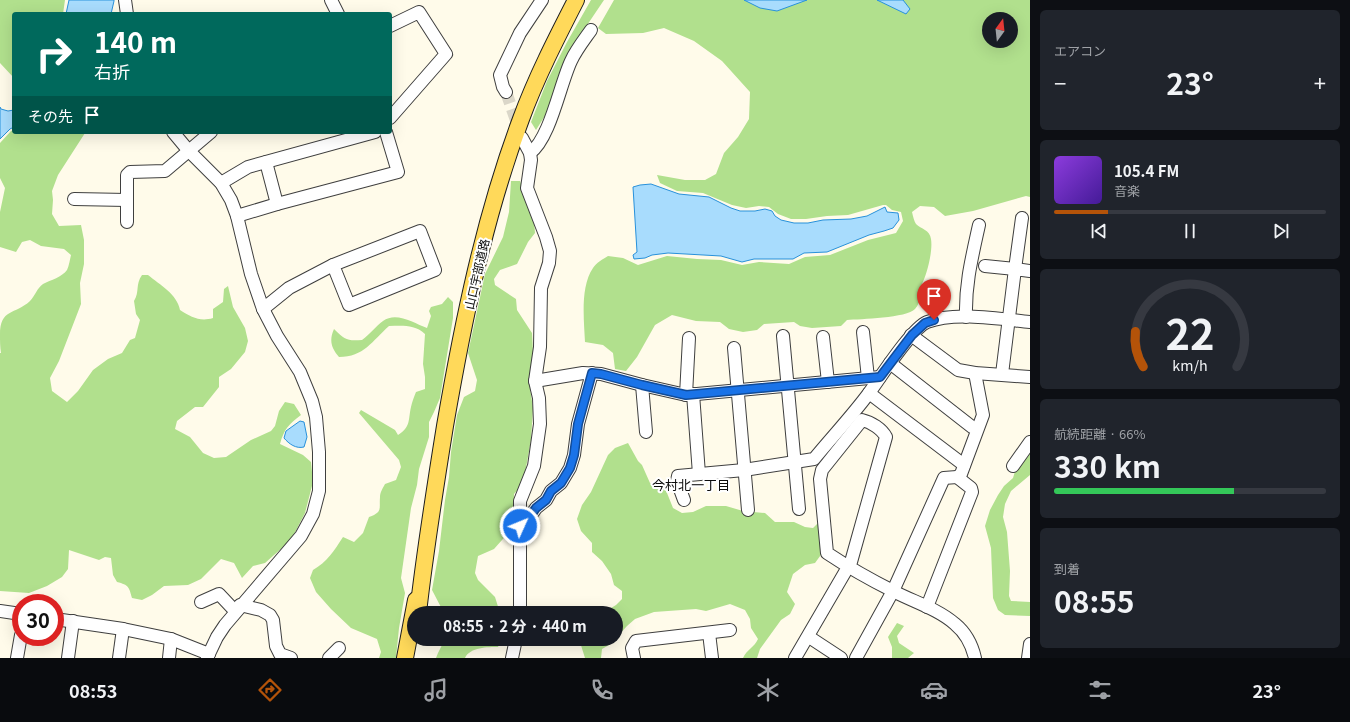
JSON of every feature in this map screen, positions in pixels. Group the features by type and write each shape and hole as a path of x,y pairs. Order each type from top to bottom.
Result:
{"main road":[{"name":"山口宇部道路","path":"419,606 424,562 454,375 479,256 495,196 513,139 554,41 576,0"},
{"name":"山口宇部道路","path":"405,658 424,562"},
{"path":"412,658 414,646"}],"street":[{"path":"125,0 127,12"},
{"path":"331,0 337,12"},
{"path":"506,92 500,75 520,33 542,0"},
{"path":"392,25 419,12 446,54 392,116"},
{"path":"530,152 540,143 556,106 574,54 591,30"},
{"path":"64,620 123,629 171,639 208,656 217,636 238,608 302,536 313,514 319,491 319,452 316,417 312,401 300,372 263,309 251,274 237,216 231,200 220,183 175,134"},
{"path":"127,222 127,176 130,172 165,171 208,134"},
{"path":"220,183 248,167 369,134"},
{"path":"237,216 276,204 398,172 387,134"},
{"path":"520,606 520,501 534,466 540,424 539,398 535,380 540,347 541,288 549,263 550,251 527,188 530,152 522,138"},
{"path":"266,162 276,204"},
{"path":"74,199 127,200"},
{"path":"1002,374 1015,269 1025,233 1022,218"},
{"path":"966,317 968,274 979,225"},
{"path":"263,309 289,288 333,265 420,231 436,270 348,305 333,265"},
{"path":"985,266 1030,271"},
{"path":"684,500 677,481 678,476 744,470 814,459 868,394 874,378 890,363 912,335 925,323 943,318 966,317 1030,322"},
{"path":"863,332 874,378"},
{"path":"912,335 958,370 975,373 1030,377"},
{"path":"783,336 799,509"},
{"path":"823,337 828,382"},
{"path":"689,338 690,395 699,474"},
{"path":"734,348 748,510"},
{"path":"890,363 972,427 977,429"},
{"path":"535,380 592,373 690,395 738,389 874,378"},
{"path":"520,526 525,524 536,508 546,500 551,491 561,483 570,468 574,455 578,424 592,373"},
{"path":"856,658 893,591 944,478 957,477 961,474 983,415 975,373"},
{"path":"642,385 646,432"},
{"path":"868,394 964,465"},
{"path":"795,658 809,637 848,567 851,562 886,437 884,432 862,420 822,470 820,479 827,553 848,567 941,614 956,625 967,637 976,658"},
{"path":"1013,466 1030,442"},
{"path":"927,607 972,492 971,488 957,477"},
{"path":"201,602 219,594 238,608 261,610 270,615 273,620 276,646 280,654 292,658"},
{"path":"0,611 12,613"},
{"path":"68,658 73,622"},
{"path":"119,658 123,629"},
{"path":"634,658 632,648 636,641 730,630"},
{"path":"709,632 712,658"},
{"path":"809,637 841,658"},
{"path":"169,658 171,639"},
{"path":"1028,658 1030,644"},
{"path":"17,658 19,646"},
{"path":"512,658 515,646"},
{"path":"329,658 339,648"}],"green space":[{"path":"0,0 65,0 63,12 12,12 12,76 0,63"},
{"path":"591,0 604,0 573,46 564,66 548,111 536,130 531,122 547,81"},
{"path":"614,0 1030,0 1030,197 1026,196 973,211 945,216 934,207 920,206 912,212 916,224 925,230 930,236 931,250 929,263 920,289 918,304 915,309 910,312 883,318 847,320 841,326 812,328 800,326 794,322 764,324 757,330 743,332 729,329 720,322 696,321 672,315 655,325 637,357 626,371 615,369 613,353 603,345 585,342 584,294 586,284 594,266 608,256 623,258 638,265 667,256 721,260 742,265 759,262 789,264 805,257 830,255 868,240 896,233 903,221 901,212 892,210 886,205 848,215 791,219 778,214 769,207 759,206 746,208 732,205 703,193 677,191 660,183 657,175 685,180 705,180 716,174 724,153 738,137 749,119 750,92 722,61 694,41 664,28 643,33 606,34 598,28"},
{"path":"11,131 12,134 84,134 58,175 52,191 52,214 59,226 81,225 84,240 84,264 80,283 81,304 59,361 50,378 52,391 67,402 78,391 93,370 108,359 122,353 130,340 135,338 140,320 136,314 134,301 142,275 148,275 172,295 180,310 192,317 200,319 213,318 213,309 223,302 224,289 228,286 233,307 245,328 248,341 245,352 231,369 219,377 219,387 203,407 195,407 177,421 175,429 190,437 203,453 214,458 226,457 251,440 271,431 275,426 279,411 285,402 294,404 301,415 288,427 283,434 280,444 303,455 311,462 313,482 305,513 291,540 265,563 253,566 242,578 234,563 221,559 201,579 188,585 164,586 142,600 132,598 128,587 117,582 113,575 111,558 105,557 99,560 69,550 68,569 62,577 47,586 29,593 0,591 1,326 3,320 9,313 30,301 43,284 67,270 71,255 64,249 41,246 30,240 22,242 16,252 0,247 0,212 5,188 0,178 0,143"},
{"path":"511,181 520,181 534,220 535,233 528,242 517,264 500,270 494,279 495,285 516,299 517,310 532,333 533,352 530,388 533,408 531,440 523,484 514,494 514,521 510,531 494,549 478,556 475,573 478,580 495,597 498,606 440,606 432,590 439,551 457,415 464,397 475,391 477,380 468,353 485,274 503,237 509,212"},
{"path":"448,297 453,302 453,318 440,398 429,422 429,437 419,469 417,485 411,508 401,578 405,593 396,658 379,658 381,652 377,639 351,628 316,592 310,578 313,570 326,560 343,537 354,542 363,533 369,517 379,510 380,493 385,484 396,480 401,467 399,460 359,413 361,410 395,430 398,435 405,429 416,392 425,389 423,364 425,334 412,327 389,326 361,351 348,356 339,357 334,350 331,340 334,329 346,339 362,340 383,321 394,317 411,321 427,328 431,316 429,311 431,307 442,304"},
{"path":"628,443 638,461 642,465 650,483 655,487 665,488 673,508 682,513 693,512 706,506 726,506 743,511 765,513 775,522 794,522 805,527 813,528 821,522 823,552 815,563 805,565 793,574 787,592 795,604 790,614 781,620 760,649 757,658 743,658 746,652 758,639 751,628 750,619 745,610 730,604 706,611 696,609 654,612 635,619 623,630 623,606 614,606 622,599 622,591 614,585 611,574 602,561 592,552 592,543 581,531 577,519 582,505 591,492 608,455 615,448"},
{"path":"1030,448 1030,475 1011,491 1005,504 1003,517 1007,532 1010,571 1009,596 1011,601 1030,602 1030,616 1005,615 998,610 993,598 991,548 985,526 990,510 998,495 1004,486 1013,478 1016,468"},
{"path":"897,623 904,626 897,636 899,643 914,653 908,658 892,658 892,647 888,637"},
{"path":"442,646 498,646 475,650 467,654 465,658 436,658"},
{"path":"581,646 607,646 602,649 601,658 585,658"}],"water":[{"path":"69,0 114,0 111,12 66,12"},
{"path":"744,0 807,0 777,11 760,8"},
{"path":"877,0 903,0 910,9 906,14"},
{"path":"0,107 1,109 8,111 12,110 12,128 0,139"},
{"path":"651,184 679,194 709,197 740,211 765,209 772,211 775,216 781,220 794,223 851,219 867,216 885,207 887,212 898,213 899,220 893,228 869,235 827,252 804,253 793,259 754,259 742,262 721,256 668,253 634,259 633,255 637,252 633,187"},
{"path":"300,421 304,422 307,437 304,447 293,446 284,438 286,431"}],"tunnel":[{"path":"506,92 519,129"}],"district":[{"name":"今村北一丁目","path":"691,484"}],"route":[{"path":"520,526 525,524 536,508 546,500 551,491 561,483 570,468 574,455 578,424 592,373 686,395 880,377 912,335 925,323 934,320"}]}
